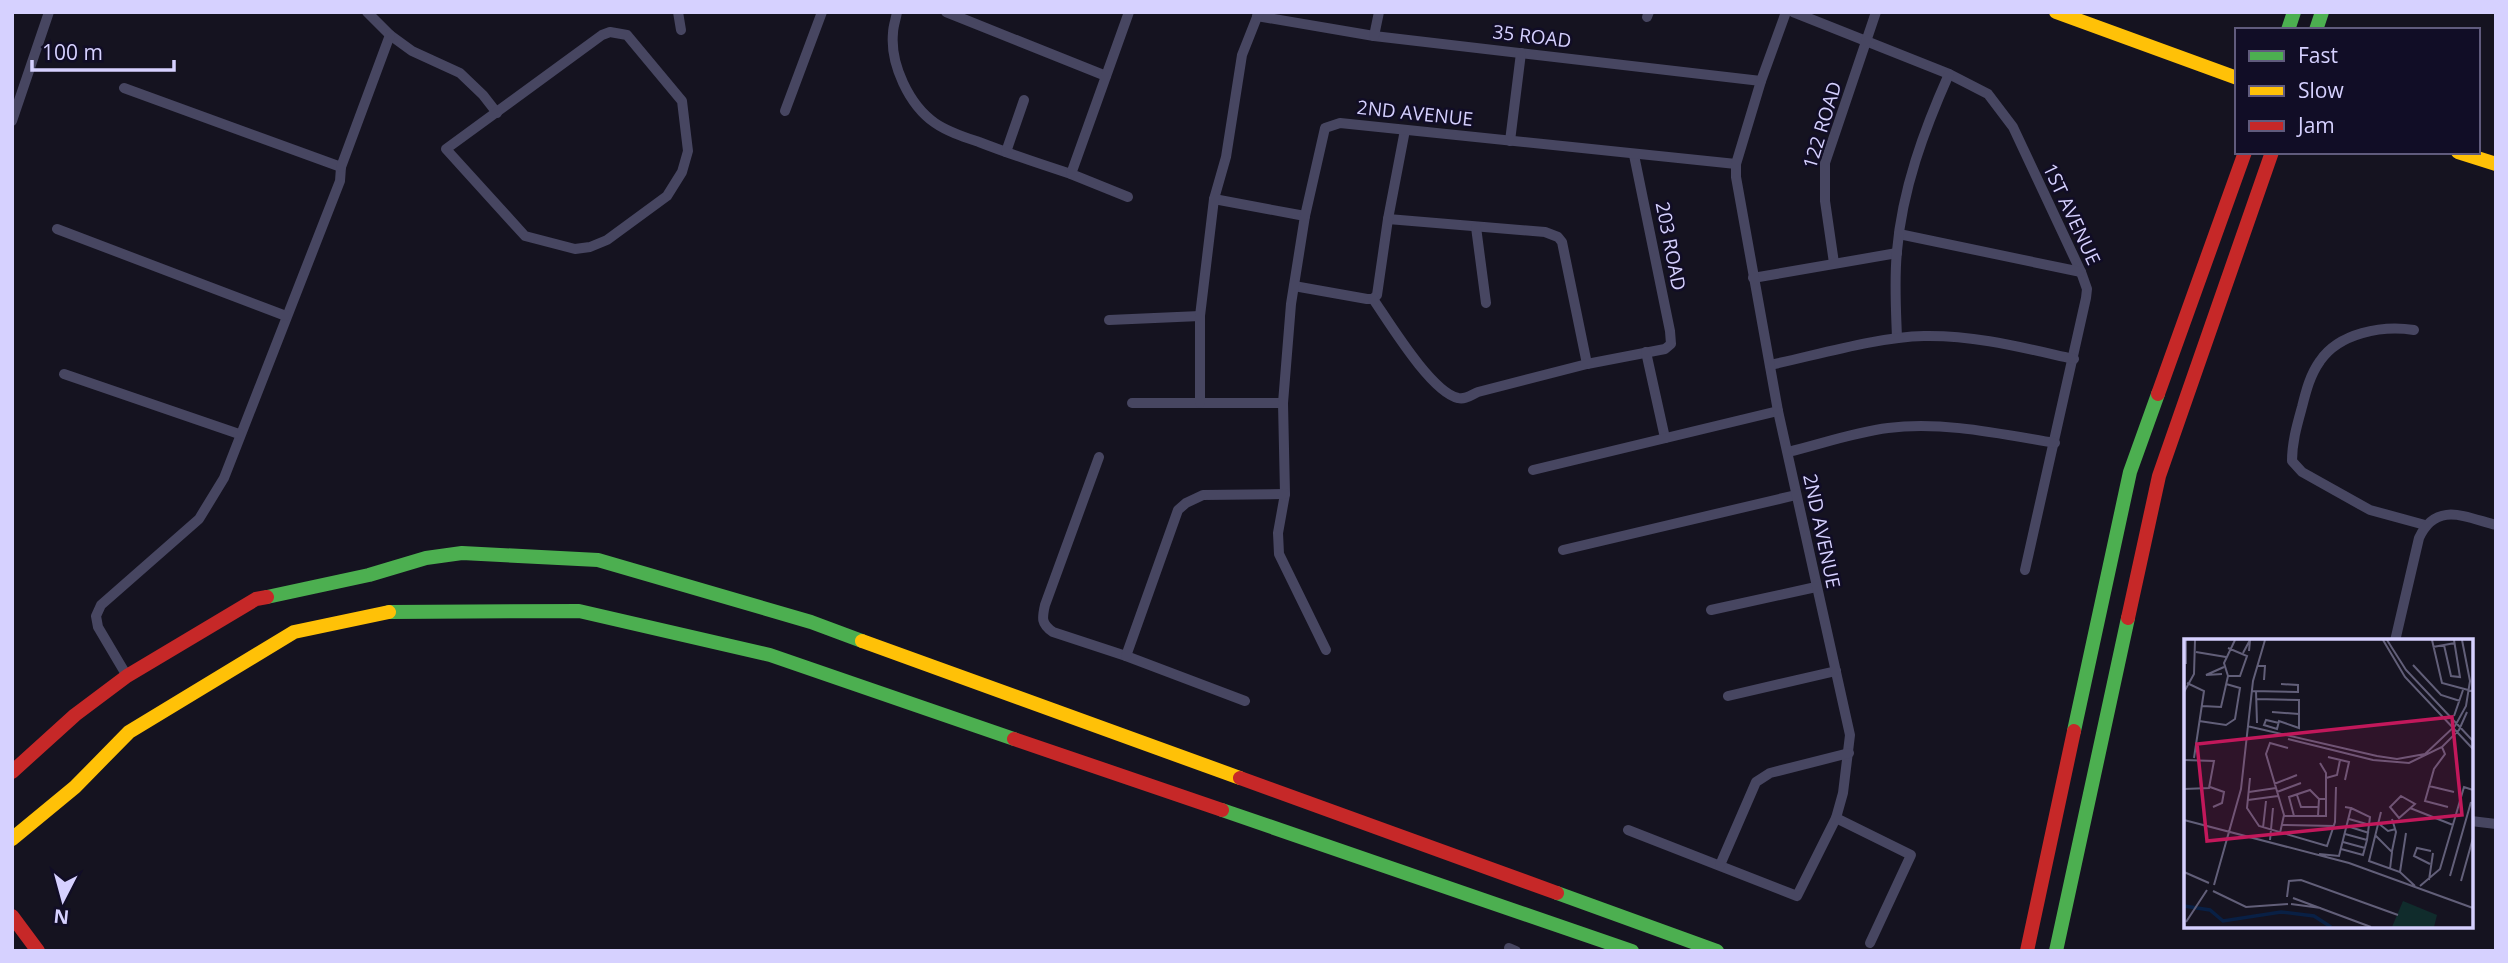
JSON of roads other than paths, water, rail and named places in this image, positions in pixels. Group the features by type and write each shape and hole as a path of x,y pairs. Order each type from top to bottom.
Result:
{"street":[{"path":"12,121 49,12"},
{"path":"367,12 390,35 412,51 460,73 483,95 496,113"},
{"path":"678,12 681,30"},
{"path":"785,111 822,12"},
{"path":"897,12 892,34 895,54 909,94 934,122 952,132 1128,197"},
{"path":"946,12 1106,76"},
{"path":"1071,174 1129,12"},
{"path":"1374,36 1379,12"},
{"name":"2ND AVENUE","path":"1720,865 1797,896 1836,818 1849,753 1850,735 1846,714 1778,411 1736,177 1736,164 1761,81 1786,12"},
{"name":"1ST AVENUE","path":"1793,12 1868,40 1988,93 2012,127 2081,272 2087,289 2074,359 2025,569"},
{"name":"122 ROAD","path":"1834,263 1823,179 1825,163 1876,12"},
{"path":"2056,12 2235,79"},
{"path":"1200,403 1200,316 1214,199 1226,157 1242,55 1258,14"},
{"name":"35 ROAD","path":"1258,14 1374,36 1761,81"},
{"path":"619,33 627,35 639,46 682,101 688,151 682,172 667,196 607,240 590,247 575,249 525,236 446,149 496,113 602,34 619,33"},
{"path":"127,676 97,627 96,616 100,605 199,519 224,478 340,181 341,167 390,35"},
{"path":"1510,141 1521,53"},
{"path":"1897,338 1899,234 1912,174 1949,74"},
{"path":"124,88 341,167"},
{"path":"1006,152 1024,100"},
{"name":"2ND AVENUE","path":"1305,216 1325,128 1340,122 1736,164"},
{"path":"1373,299 1378,290 1405,130"},
{"path":"2027,951 2130,472 2244,154"},
{"path":"2056,951 2159,476 2271,154"},
{"path":"2464,154 2496,164"},
{"name":"203 ROAD","path":"1634,155 1671,344 1665,349 1646,352"},
{"path":"1214,199 1305,216 1294,286 1283,403 1285,494 1278,533 1279,554 1326,650"},
{"path":"1388,219 1545,232 1559,237 1587,364"},
{"path":"1476,227 1486,303"},
{"path":"57,229 286,316"},
{"path":"1899,234 2081,272"},
{"path":"1753,278 1897,253"},
{"path":"1294,286 1373,299 1419,364 1443,391 1457,398 1466,399 1478,392 1646,352 1665,438"},
{"path":"1109,320 1200,316"},
{"path":"2414,330 2396,327 2373,330 2343,341 2321,359 2309,381 2295,429 2292,461 2302,472 2370,510 2425,526"},
{"path":"1770,365 1897,338 1922,336 1979,339 2074,359"},
{"path":"64,374 239,434"},
{"path":"1132,403 1283,403"},
{"path":"1533,470 1778,411"},
{"path":"1788,452 1888,428 1910,427 1979,431 2055,443"},
{"path":"1099,457 1045,605 1042,619 1045,627 1245,701"},
{"path":"1126,656 1178,510 1186,502 1203,495 1285,494"},
{"path":"1563,550 1796,495"},
{"path":"2395,639 2425,526 2433,517 2446,515 2496,525"},
{"path":"12,772 75,715 127,676 256,599 369,575 426,558 462,553 598,560 811,622 1717,951"},
{"path":"1711,610 1816,587"},
{"path":"12,839 75,787 129,732 294,632 394,611 579,611 770,655 1632,951"},
{"path":"1728,696 1836,671"},
{"path":"1629,830 1720,865 1756,782 1770,773 1849,753"},
{"path":"1836,818 1911,855 1870,943"},
{"path":"2473,821 2496,824"},
{"path":"12,916 38,951"}]}
